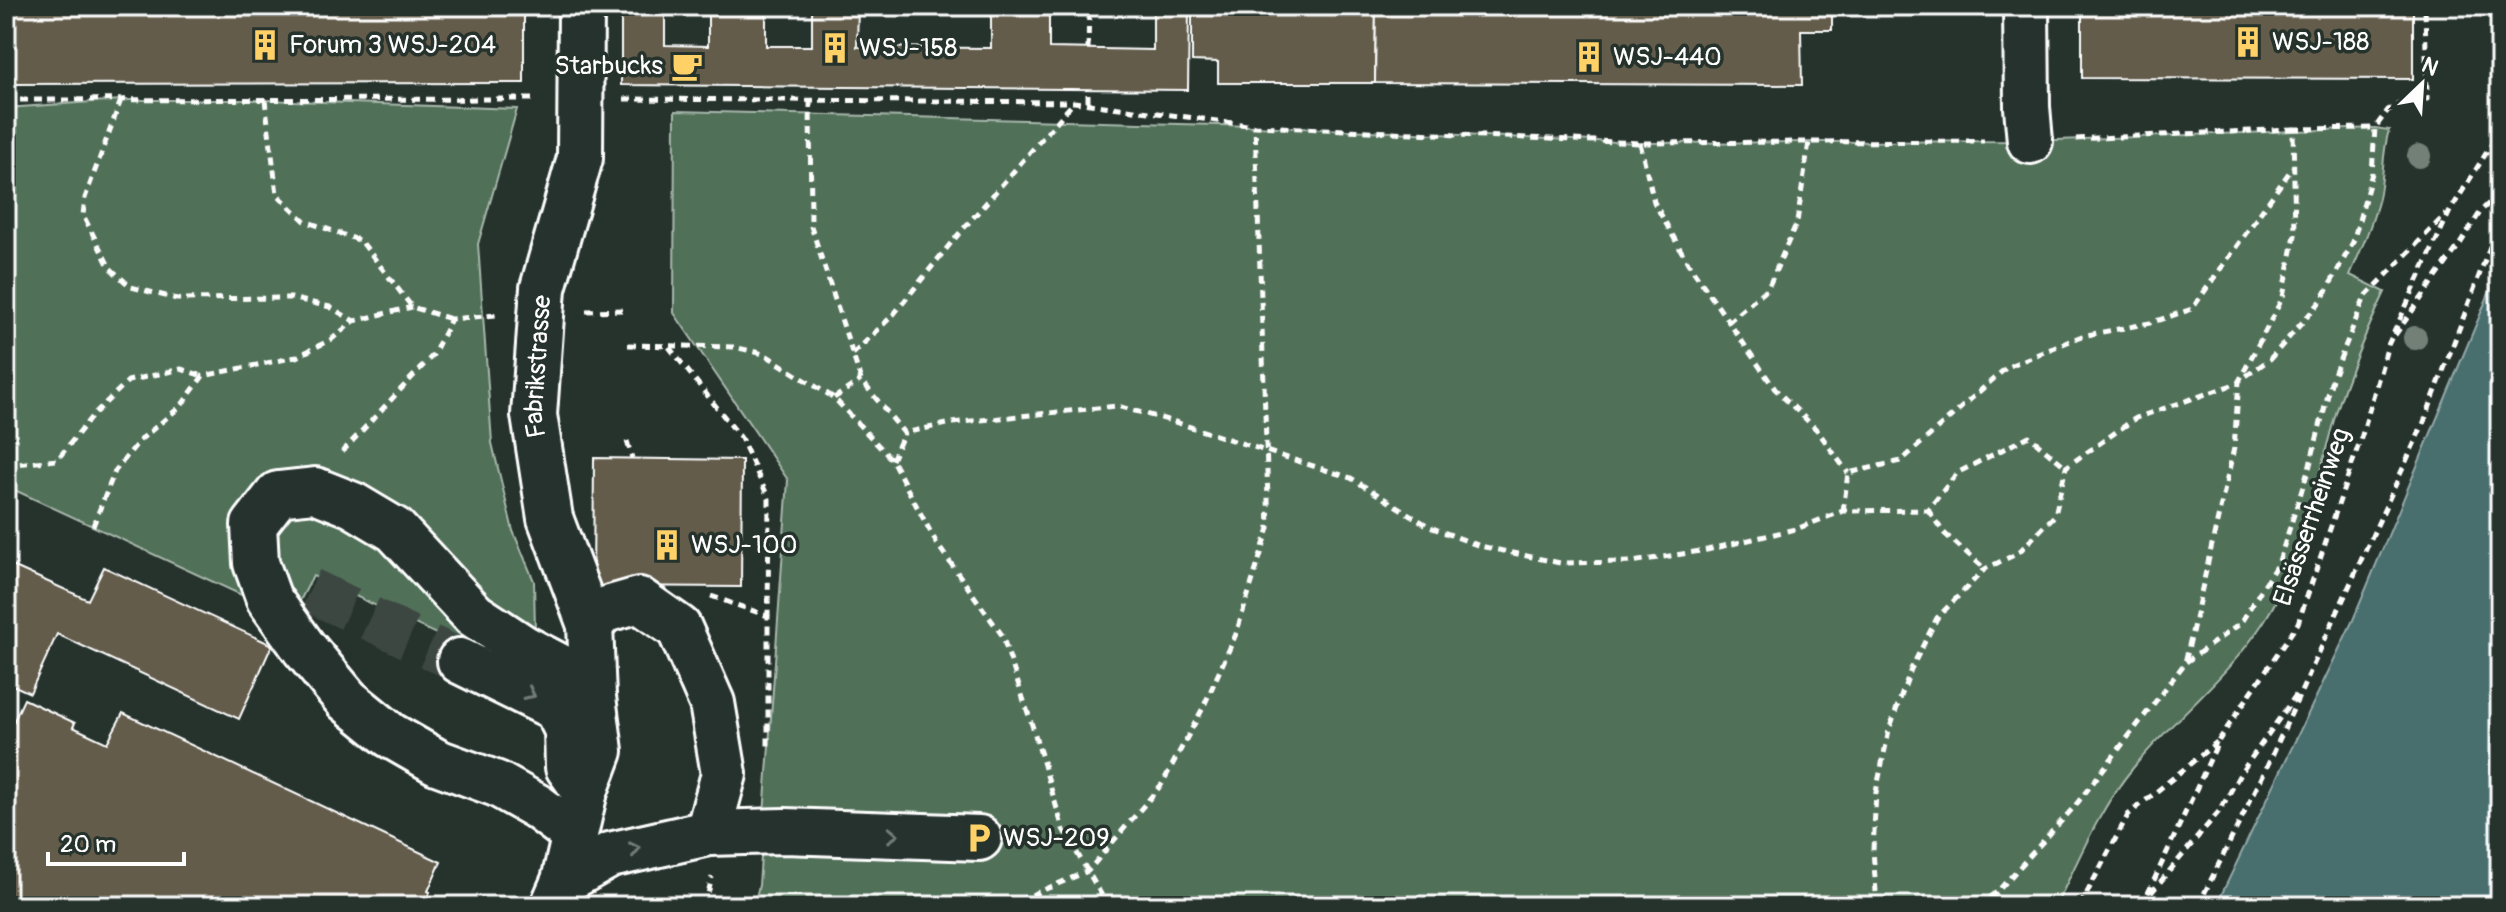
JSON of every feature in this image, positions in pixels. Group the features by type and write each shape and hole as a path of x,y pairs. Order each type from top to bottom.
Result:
{"lane":[{"name":"Fabrikstrasse","path":"558,894 585,791 600,751 593,697 590,625 550,518 534,415 543,288 598,99 581,6"},
{"path":"2026,6 2030,141"},
{"path":"575,835 538,807 497,784 437,762 390,735 347,700 269,599 256,563 254,525 278,494 315,490 353,505 395,530 474,615 524,648 572,673 593,697"},
{"path":"590,625 604,610 639,600 679,628 712,703 724,774 708,833"},
{"path":"460,661 556,708 567,730 568,767 585,791"},
{"path":"558,894 610,855 708,833 785,831 979,838"}],"path":[{"path":"1088,49 1089,6"},
{"path":"1877,906 1873,850 1875,806 1889,730 1911,669 1937,618 1985,569 2018,553 2055,515 2066,467 2136,418 2239,381 2270,359 2321,301 2353,242 2372,173 2375,128 2388,110 2408,99 2427,99 2425,6"},
{"path":"1088,89 1088,102"},
{"path":"6,100 1088,102 1255,126 1640,143 2030,141 2375,128"},
{"path":"121,100 85,198 83,215 110,268 131,287 177,299 291,298 330,307 354,321"},
{"path":"265,100 277,194 305,221 361,241 412,307"},
{"path":"810,100 811,226 861,380 904,433"},
{"path":"853,354 894,314 951,243 1074,102"},
{"path":"1006,906 1088,871 1162,784 1203,708 1236,634 1269,528 1255,126"},
{"path":"2185,663 2234,448 2239,381 2283,297 2295,235 2293,129"},
{"name":"Elsässerrheinweg","path":"2143,903 2219,740 2298,623 2362,435 2388,345 2450,211 2500,131"},
{"path":"1728,322 1768,288 1797,222 1809,142"},
{"path":"1640,143 1654,202 1688,263 1775,389 1817,430 1848,473 1843,511"},
{"path":"1848,473 1901,461 2007,367 2082,336 2150,323 2192,309 2293,167"},
{"path":"2388,345 2481,211 2500,192"},
{"path":"1979,906 1997,892 2075,806 2185,663 2240,624 2279,561 2310,465 2332,379 2365,297 2450,211"},
{"path":"2198,906 2265,771 2424,422 2500,220"},
{"path":"6,465 57,460 93,415 128,381 181,369 203,376 296,357 332,339 354,321 412,307 451,319 483,316"},
{"path":"339,456 433,355 451,319"},
{"path":"628,345 734,347 764,354 834,398 892,460 937,544 1002,635 1063,829 1108,906"},
{"path":"669,346 741,438 769,499 768,616"},
{"path":"93,526 115,471 140,440 181,406 203,376"},
{"path":"834,398 861,380"},
{"path":"904,433 952,423 1117,406 1265,449 1351,478 1430,527 1480,546 1560,563 1632,562 1707,550 1799,528 1843,511 1928,510"},
{"path":"892,460 904,433"},
{"path":"1928,510 1957,473 2029,436 2066,467"},
{"path":"627,441 632,458"},
{"path":"1928,510 1944,533 1985,569"},
{"path":"2143,903 2221,809 2240,774 2303,685"},
{"path":"2080,906 2128,815 2219,740"}],"green space":[{"path":"121,100 265,100 517,109 478,244 492,443 513,531 534,581 536,681 313,576 291,618 6,486 6,108"},
{"path":"675,111 1255,126 1640,143 2030,141 2375,128 2389,130 2381,190 2370,228 2350,275 2385,292 2342,395 2308,519 2277,598 2263,623 2234,661 2121,784 2090,835 2056,906 754,906 759,885 788,480 674,313"}],"water":[{"path":"2500,267 2500,906 2216,906 2353,620"}],"building":[{"name":"Forum 3 WSJ-204","path":"6,6 524,6 524,83 6,84"},
{"name":"WSJ-158","path":"621,6 665,6 665,45 708,46 708,6 766,6 766,46 812,46 812,6 858,6 857,47 991,48 991,6 1049,6 1049,48 1153,50 1153,6 1189,6 1188,90 621,85"},
{"path":"1192,6 1376,6 1375,83 1218,83 1218,62 1192,61"},
{"name":"WSJ-440","path":"1376,6 1832,6 1832,30 1801,30 1802,85 1375,83"},
{"name":"WSJ-188","path":"2082,6 2413,6 2413,79 2082,78"},
{"name":"WSJ-100","path":"594,458 742,460 741,587 593,586"},
{"path":"6,563 88,600 104,567 272,645 239,719 57,634 30,693 6,682"},
{"path":"24,699 75,723 73,727 107,743 123,713 441,862 430,892 423,906 6,906 6,738"}],"tunnel":[{"path":"310,590 460,661"}],"place":[{"name":"WSJ-188","path":"2248,42"},
{"name":"Forum 3 WSJ-204","path":"265,45"},
{"name":"WSJ-158","path":"835,48"},
{"name":"WSJ-440","path":"1589,57"},
{"name":"Starbucks","path":"687,66"},
{"name":"WSJ-100","path":"667,545"},
{"name":"WSJ-209","path":"979,838"}]}
